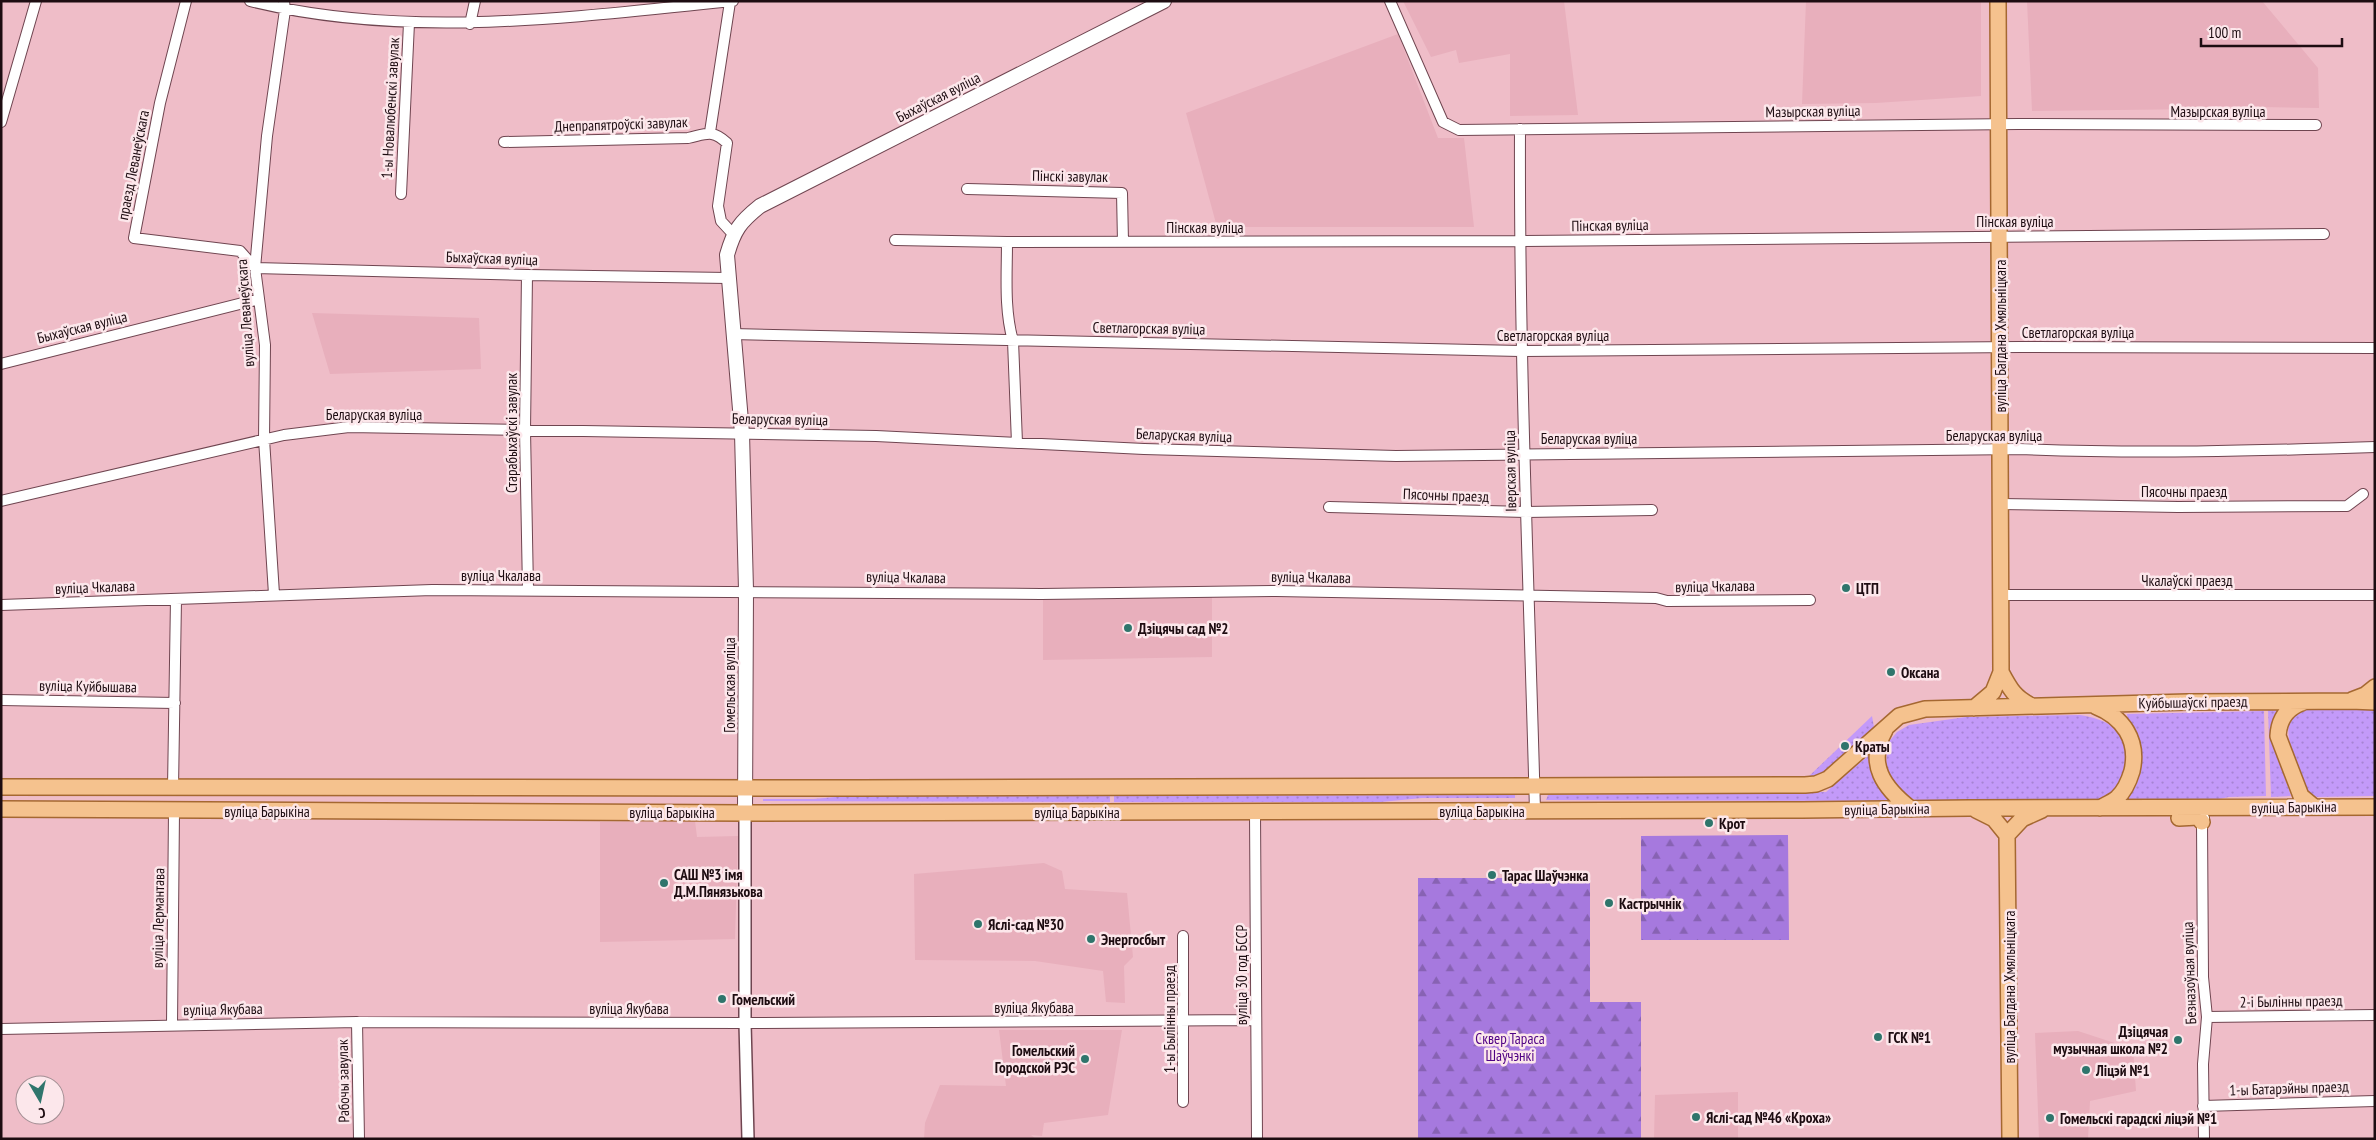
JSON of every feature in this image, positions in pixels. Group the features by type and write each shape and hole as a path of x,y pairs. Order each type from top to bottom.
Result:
{"main road":[{"name":"Быхаўская вуліца","path":"733,234 744,219 760,206 1164,1"},
{"name":"вуліца Багдана Хмяльніцкага","path":"1998,1 2001,672"},
{"name":"Гомельская вуліца","path":"733,234 727,255 732,334 742,433 746,590 745,812"},
{"path":"2001,672 2011,692 2019,700 2034,707"},
{"path":"1974,708 1993,692 2001,672"},
{"path":"2351,700 2365,695 2375,688"},
{"name":"Куйбышаўскі праезд","path":"1974,708 2351,700 2375,702"},
{"path":"2306,701 2288,711 2279,728 2278,736 2301,796 2312,806"},
{"path":"2092,704 2109,711 2118,718 2131,739 2134,755 2126,787 2117,798 2099,808"},
{"name":"вуліца Барыкіна","path":"1,787 1534,787 1816,784 1835,773 1899,716 1925,709 1974,708"},
{"path":"1888,725 1881,737 1878,750 1877,763 1880,776 1897,798 1911,809"},
{"name":"вуліца Барыкіна","path":"1,809 174,811 1255,812 2153,808 2203,815 2312,806 2375,807"},
{"path":"1969,808 1994,819 2007,835 2022,819 2049,808"},
{"name":"вуліца Багдана Хмяльніцкага","path":"2007,835 2010,1139"}],"street":[{"path":"1,122 6,97 36,1"},
{"name":"праезд Леванеўскага","path":"186,1 160,104 134,238 240,251 255,268"},
{"path":"250,1 409,23 470,24 731,1 710,132"},
{"path":"470,24 475,1"},
{"name":"Мазырская вуліца","path":"1390,1 1443,122 1459,130 1998,125 2316,125"},
{"name":"вуліца Леванеўскага","path":"274,594 264,439 265,345 255,268 267,136 284,6"},
{"name":"1-ы Новалюбенскі завулак","path":"401,194 409,23"},
{"name":"Іверская вуліца","path":"1520,129 1520,351 1525,454 1534,811"},
{"name":"Днепрапятроўскі завулак","path":"504,142 688,138 710,132 719,135 727,143 718,206 722,221 733,234"},
{"name":"Пінскі завулак","path":"967,189 1122,193 1124,242"},
{"name":"Пінская вуліца","path":"896,240 1007,242 1519,241 2324,234"},
{"path":"1007,242 1007,298 1009,327 1013,341 1017,443"},
{"name":"Быхаўская вуліца","path":"255,268 528,276 728,278"},
{"name":"Старабыхаўскі завулак","path":"528,276 525,430 528,590"},
{"name":"Быхаўская вуліца","path":"1,364 258,299"},
{"name":"Светлагорская вуліца","path":"732,334 1520,351 2000,347 2375,348"},
{"name":"Беларуская вуліца","path":"1,501 264,439 320,429 349,427 742,433 1396,456 2000,449 2246,452 2375,447"},
{"name":"Пясочны праезд","path":"2000,504 2178,507 2347,506 2363,494"},
{"name":"Пясочны праезд","path":"1329,507 1526,512 1652,510"},
{"name":"вуліца Чкалава","path":"1,604 274,594 528,590 746,590 1041,594 1276,591 1656,598 1667,601 1810,600"},
{"name":"Чкалаўскі праезд","path":"2001,595 2374,594"},
{"path":"174,788 176,599"},
{"name":"вуліца Куйбышава","path":"1,700 174,703"},
{"name":"вуліца Лермантава","path":"172,1025 174,811"},
{"name":"Гомельская вуліца","path":"745,812 745,1023 748,1139"},
{"name":"вуліца 30 год БССР","path":"1255,812 1257,1139"},
{"name":"Безназоўная вуліца","path":"2203,815 2203,977 2207,1017 2203,1064 2204,1139"},
{"name":"1-ы Былінны праезд","path":"1183,1102 1184,936"},
{"name":"2-і Былінны праезд","path":"2207,1017 2375,1015"},
{"name":"вуліца Якубава","path":"1,1029 357,1022 745,1023 1184,1022 1256,1020"},
{"name":"Рабочы завулак","path":"357,1022 359,1139"},
{"name":"1-ы Батарэйны праезд","path":"2203,1106 2375,1101"}],"shaded area":[{"path":"1403,1 1564,1 1578,115 1510,116 1510,54 1459,63 1456,50 1431,57"},
{"path":"1806,1 1981,1 1981,96 1876,103 1802,104"},
{"path":"2027,1 2262,1 2318,68 2319,108 2211,106 2202,109 2032,111"},
{"path":"1398,34 1438,138 1464,138 1474,227 1217,227 1186,113"},
{"path":"312,313 479,318 481,369 330,374"},
{"name":"Дзіцячы сад №2","path":"1212,597 1212,657 1043,660 1043,599"},
{"path":"2311,709 2375,710 2375,796 2317,797 2310,794 2291,748 2288,731 2293,718"},
{"path":"2268,710 2278,711 2272,724 2272,741 2291,796 2271,797"},
{"path":"2264,711 2266,796 2229,797 2214,800 2126,800 2137,784 2142,766 2139,739 2127,714"},
{"path":"2080,715 2098,719 2113,727 2123,742 2125,752 2126,761 2121,780 2109,794 2096,800 2087,802 1916,800 1903,795 1892,783 1886,770 1887,744 1897,732 1909,725 1966,717"},
{"path":"1872,716 1874,727 1844,758 1826,771 1807,778"},
{"path":"1870,754 1874,781 1890,801 1546,800 1548,795 1826,792"},
{"path":"1515,795 1515,798 1422,798 1381,802 1114,802 1114,796"},
{"path":"846,796 1110,796 1110,802 763,801 763,799 814,799"},
{"path":"695,821 697,837 738,836 735,939 600,942 600,822"},
{"path":"1044,863 1062,871 1065,889 1127,893 1133,957 1124,966 1125,1003 1106,1002 1103,971 1035,961 915,960 914,874"},
{"path":"999,1030 1122,1030 1108,1115 1044,1123 1042,1136 1031,1135 1036,1139 924,1139 925,1123 940,1085 1006,1086"},
{"name":"Ліцэй №1","path":"2078,1031 2133,1049 2136,1091 2090,1101 2088,1139 2039,1139 2035,1033"},
{"name":"Яслі-сад №46 «Кроха»","path":"1738,1092 1738,1139 1654,1139 1655,1095"}],"green space":[{"path":"1788,835 1789,940 1641,940 1641,836"},
{"name":"Сквер Тараса Шаўчэнкі","path":"1418,878 1590,878 1590,1002 1641,1002 1641,1138 1418,1138"}],"place":[{"name":"ЦТП","path":"1846,588"},
{"name":"Дзіцячы сад №2","path":"1128,628"},
{"name":"Оксана","path":"1891,672"},
{"name":"Краты","path":"1845,746"},
{"name":"Крот","path":"1709,823"},
{"name":"Тарас Шаўчэнка","path":"1492,875"},
{"name":"САШ №3 імя Д.М.Пянязькова","path":"664,883"},
{"name":"Кастрычнік","path":"1609,903"},
{"name":"Яслі-сад №30","path":"978,924"},
{"name":"Энергосбыт","path":"1091,939"},
{"name":"Гомельский","path":"722,999"},
{"name":"ГСК №1","path":"1878,1037"},
{"name":"Дзіцячая музычная школа №2","path":"2178,1040"},
{"name":"Гомельский Городской РЭС","path":"1085,1059"},
{"name":"Ліцэй №1","path":"2086,1070"},
{"name":"Яслі-сад №46 «Кроха»","path":"1696,1117"},
{"name":"Гомельскі гарадскі ліцэй №1","path":"2050,1118"}]}
